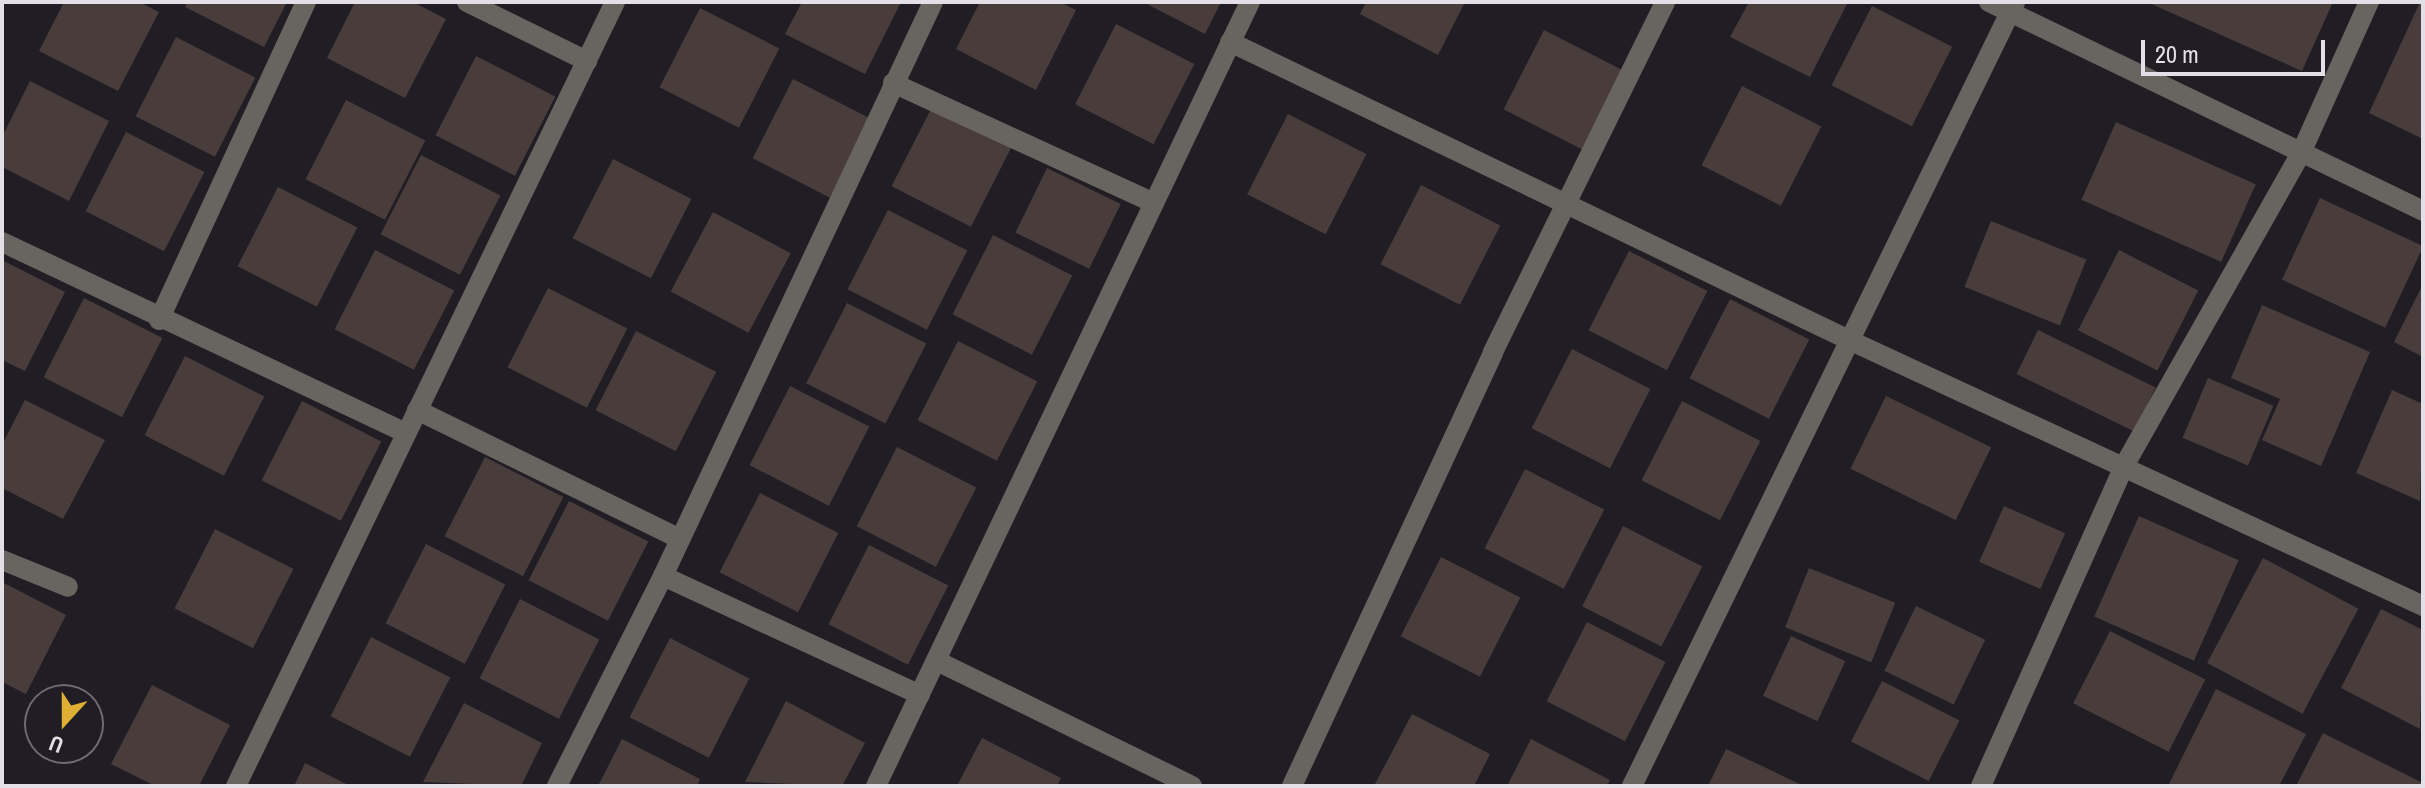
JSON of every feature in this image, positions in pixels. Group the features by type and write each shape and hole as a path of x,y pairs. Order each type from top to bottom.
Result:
{"street":[{"path":"159,320 306,2"},
{"path":"467,2 587,61"},
{"path":"236,786 404,432 615,2"},
{"path":"557,786 663,576 933,2"},
{"path":"876,786 1250,2"},
{"path":"1292,786 1565,203 1665,2"},
{"path":"1989,2 2013,7 2301,153 2423,211"},
{"path":"1981,786 2124,466 2301,153 2369,2"},
{"path":"1632,786 2013,7"},
{"path":"1230,42 1849,340 2423,606"},
{"path":"893,83 1154,203"},
{"path":"2,242 159,320 404,432"},
{"path":"417,410 680,539"},
{"path":"2,560 68,587"},
{"path":"663,576 920,695"},
{"path":"937,661 1192,786"}],"building":[{"path":"64,2 139,2 159,12 118,91 39,51"},
{"path":"187,2 287,2 264,47 185,7"},
{"path":"355,2 413,2 446,19 405,98 327,58"},
{"path":"802,2 901,2 865,74 785,34"},
{"path":"980,2 1060,2 1076,10 1036,90 956,49"},
{"path":"1143,2 1221,2 1205,34"},
{"path":"1366,2 1465,2 1438,55 1360,14"},
{"path":"1749,2 1848,2 1810,77 1730,37"},
{"path":"2147,2 2333,2 2302,71"},
{"path":"2420,2 2423,2 2423,139 2369,113"},
{"path":"1872,6 1952,47 1912,126 1832,85"},
{"path":"700,8 779,48 739,128 660,87"},
{"path":"1116,24 1194,64 1154,144 1075,104"},
{"path":"1544,30 1623,70 1583,150 1504,109"},
{"path":"176,37 255,77 215,157 136,116"},
{"path":"476,56 555,96 515,176 436,135"},
{"path":"793,79 872,119 832,199 753,158"},
{"path":"30,81 109,121 69,201 2,167 2,137"},
{"path":"1742,86 1821,126 1781,206 1702,165"},
{"path":"346,100 425,140 385,220 306,179"},
{"path":"932,107 1011,147 971,227 892,186"},
{"path":"1288,114 1366,154 1326,234 1247,194"},
{"path":"2116,122 2256,184 2221,262 2081,200"},
{"path":"126,132 204,172 164,251 86,211"},
{"path":"421,155 500,195 460,275 381,234"},
{"path":"613,159 691,199 651,278 573,238"},
{"path":"1047,168 1121,204 1089,269 1015,233"},
{"path":"1421,185 1500,225 1460,305 1381,264"},
{"path":"278,187 357,227 317,307 238,266"},
{"path":"2320,198 2423,246 2385,328 2282,280"},
{"path":"888,210 967,250 927,330 848,289"},
{"path":"713,212 791,253 748,333 671,291"},
{"path":"1991,221 2086,260 2060,325 1964,287"},
{"path":"993,235 1072,275 1032,355 953,314"},
{"path":"375,250 454,290 414,370 335,329"},
{"path":"2119,250 2198,290 2157,371 2078,330"},
{"path":"1629,251 1707,291 1667,370 1589,330"},
{"path":"2,260 65,292 25,371 2,360"},
{"path":"2423,284 2423,357 2394,342"},
{"path":"548,288 627,328 587,408 508,367"},
{"path":"84,298 162,338 122,417 44,377"},
{"path":"1730,299 1809,339 1769,419 1690,378"},
{"path":"847,303 926,343 885,424 806,383"},
{"path":"2262,305 2370,352 2321,466 2262,440 2280,399 2231,378"},
{"path":"2038,330 2156,387 2134,431 2017,374"},
{"path":"636,331 716,372 676,451 596,410"},
{"path":"958,341 1037,381 997,461 918,420"},
{"path":"1572,349 1650,389 1610,468 1532,428"},
{"path":"185,356 264,396 224,476 145,435"},
{"path":"2208,378 2273,406 2248,466 2183,438"},
{"path":"790,386 869,426 829,506 750,465"},
{"path":"2392,390 2423,404 2420,501 2356,473"},
{"path":"1886,396 1991,447 1956,520 1850,469"},
{"path":"25,400 105,440 63,519 2,488 2,445"},
{"path":"302,401 381,441 341,521 262,480"},
{"path":"1682,401 1760,441 1720,520 1642,480"},
{"path":"897,447 976,487 936,567 857,526"},
{"path":"485,457 563,497 523,576 445,536"},
{"path":"1525,469 1604,509 1564,589 1485,548"},
{"path":"760,493 838,533 798,612 720,572"},
{"path":"569,501 648,541 608,621 529,580"},
{"path":"2004,506 2065,533 2040,589 1979,562"},
{"path":"2139,516 2239,560 2194,661 2094,616"},
{"path":"1623,526 1702,566 1661,647 1582,606"},
{"path":"215,529 293,569 253,648 175,608"},
{"path":"426,544 505,584 465,664 386,623"},
{"path":"869,545 948,585 908,665 829,624"},
{"path":"1441,557 1520,597 1480,677 1401,636"},
{"path":"2263,558 2358,609 2302,714 2207,663"},
{"path":"1809,568 1895,603 1871,662 1785,627"},
{"path":"2,582 66,615 31,684 24,684 24,693 2,682"},
{"path":"520,599 599,639 559,719 480,678"},
{"path":"1916,606 1985,640 1954,704 1884,671"},
{"path":"2381,609 2423,630 2420,729 2341,688"},
{"path":"1587,622 1665,662 1625,741 1547,701"},
{"path":"2110,631 2205,680 2169,752 2073,703"},
{"path":"1791,636 1845,661 1817,721 1763,696"},
{"path":"371,637 450,677 410,757 331,716"},
{"path":"670,638 749,678 709,758 630,717"},
{"path":"1882,681 1960,720 1929,781 1851,742"},
{"path":"152,685 230,725 199,786 155,786 111,764"},
{"path":"2216,689 2306,734 2279,786 2168,786"},
{"path":"786,701 865,743 842,786 745,782"},
{"path":"464,703 542,743 521,786 423,782"},
{"path":"1412,714 1490,754 1474,786 1374,786"},
{"path":"2323,733 2423,783 2423,786 2296,786"},
{"path":"982,738 1061,778 1057,786 957,786"},
{"path":"622,739 700,779 697,786 598,786"},
{"path":"1531,739 1610,780 1607,786 1507,786"},
{"path":"1726,749 1804,786 1708,786"},
{"path":"305,763 350,786 294,786"}]}
